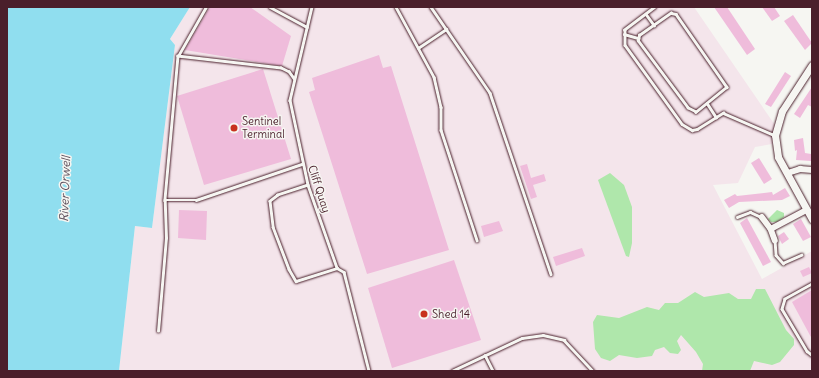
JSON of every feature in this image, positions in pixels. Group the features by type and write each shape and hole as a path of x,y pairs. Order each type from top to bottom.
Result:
{"street":[{"path":"812,65 782,111 775,135 778,157 812,219"},
{"path":"788,173 800,169 812,170"},
{"path":"771,229 806,210"},
{"path":"762,217 771,229 775,240"}],"lane":[{"path":"158,331 166,238 165,200 178,56 206,7"},
{"path":"270,7 307,27"},
{"name":"Cliff Quay","path":"312,7 290,100 302,164 308,185 337,268 344,272 369,371"},
{"path":"396,7 434,77 441,107 441,130 477,240"},
{"path":"431,7 490,93 496,105 550,274"},
{"path":"655,7 625,30 624,34 626,45 682,124 692,130 697,129 716,117 726,113 775,135"},
{"path":"624,34 638,38 688,108 696,112 726,90 726,84 676,14 671,13 638,38"},
{"path":"646,14 654,25"},
{"path":"418,48 446,29"},
{"path":"178,56 280,68 289,72 294,79"},
{"path":"707,104 716,117"},
{"path":"165,200 196,200 302,164"},
{"path":"308,185 278,195 270,201 273,227 289,269 296,281 337,268"},
{"path":"737,217 750,212 762,217"},
{"path":"775,240 776,255 783,263 801,255"},
{"path":"812,284 783,302 783,314 812,355"},
{"path":"452,371 522,338 543,334 564,340 593,371"},
{"path":"485,355 493,371"}],"shaded area":[{"path":"190,7 694,7 777,128 772,144 755,147 738,183 713,185 762,279 812,251 812,371 119,371 135,226 152,228 175,45 170,39"}],"green space":[{"path":"610,173 624,185 632,207 632,243 629,257 626,256 598,180"},
{"path":"777,210 784,213 784,217 777,222 771,222 768,219"},
{"path":"756,289 765,289 786,330 794,339 794,345 780,362 772,365 754,361 750,371 702,371 703,364 696,352 681,335 677,341 681,350 678,354 670,353 664,347 655,350 652,356 637,358 619,355 610,361 601,358 595,349 593,322 597,315 619,318 647,307 659,310 665,303 678,303 695,292 704,297 729,293 738,299 751,299"}],"water":[{"name":"River Orwell","path":"7,7 190,7 170,39 175,45 152,228 135,226 119,371 7,371"}],"building":[{"path":"210,7 250,7 291,36 282,66 185,50"},
{"path":"714,7 727,7 755,49 747,55"},
{"path":"762,7 774,7 780,16 772,21"},
{"path":"793,15 812,43 805,50 784,21"},
{"path":"379,55 383,68 391,66 449,250 367,274 309,92 315,90 312,78"},
{"name":"Sentinel Terminal","path":"263,69 291,159 204,185 177,96"},
{"path":"785,72 791,76 771,107 765,104"},
{"path":"812,87 812,107 808,105 800,118 794,114"},
{"path":"803,138 805,153 811,154 811,161 796,160 797,150 795,151 794,140"},
{"path":"759,158 772,179 764,184 751,163"},
{"path":"527,164 531,178 544,174 546,181 533,185 537,197 531,199 520,166"},
{"path":"785,188 790,196 782,200 739,202 729,208 724,200 735,194 737,196 772,192 773,195"},
{"path":"179,210 207,211 206,240 178,238"},
{"path":"747,218 771,262 763,266 740,223"},
{"path":"801,219 811,237 803,241 793,224"},
{"path":"499,221 503,231 484,237 481,226"},
{"path":"784,232 789,239 782,244 778,236"},
{"path":"582,248 585,256 556,266 553,257"},
{"name":"Shed 14","path":"454,260 481,340 392,368 368,288"},
{"path":"809,267 812,273 803,277 800,271"},
{"path":"812,290 812,339 792,302"}],"place":[{"name":"Sentinel Terminal","path":"234,128"},
{"name":"Shed 14","path":"424,314"}]}
